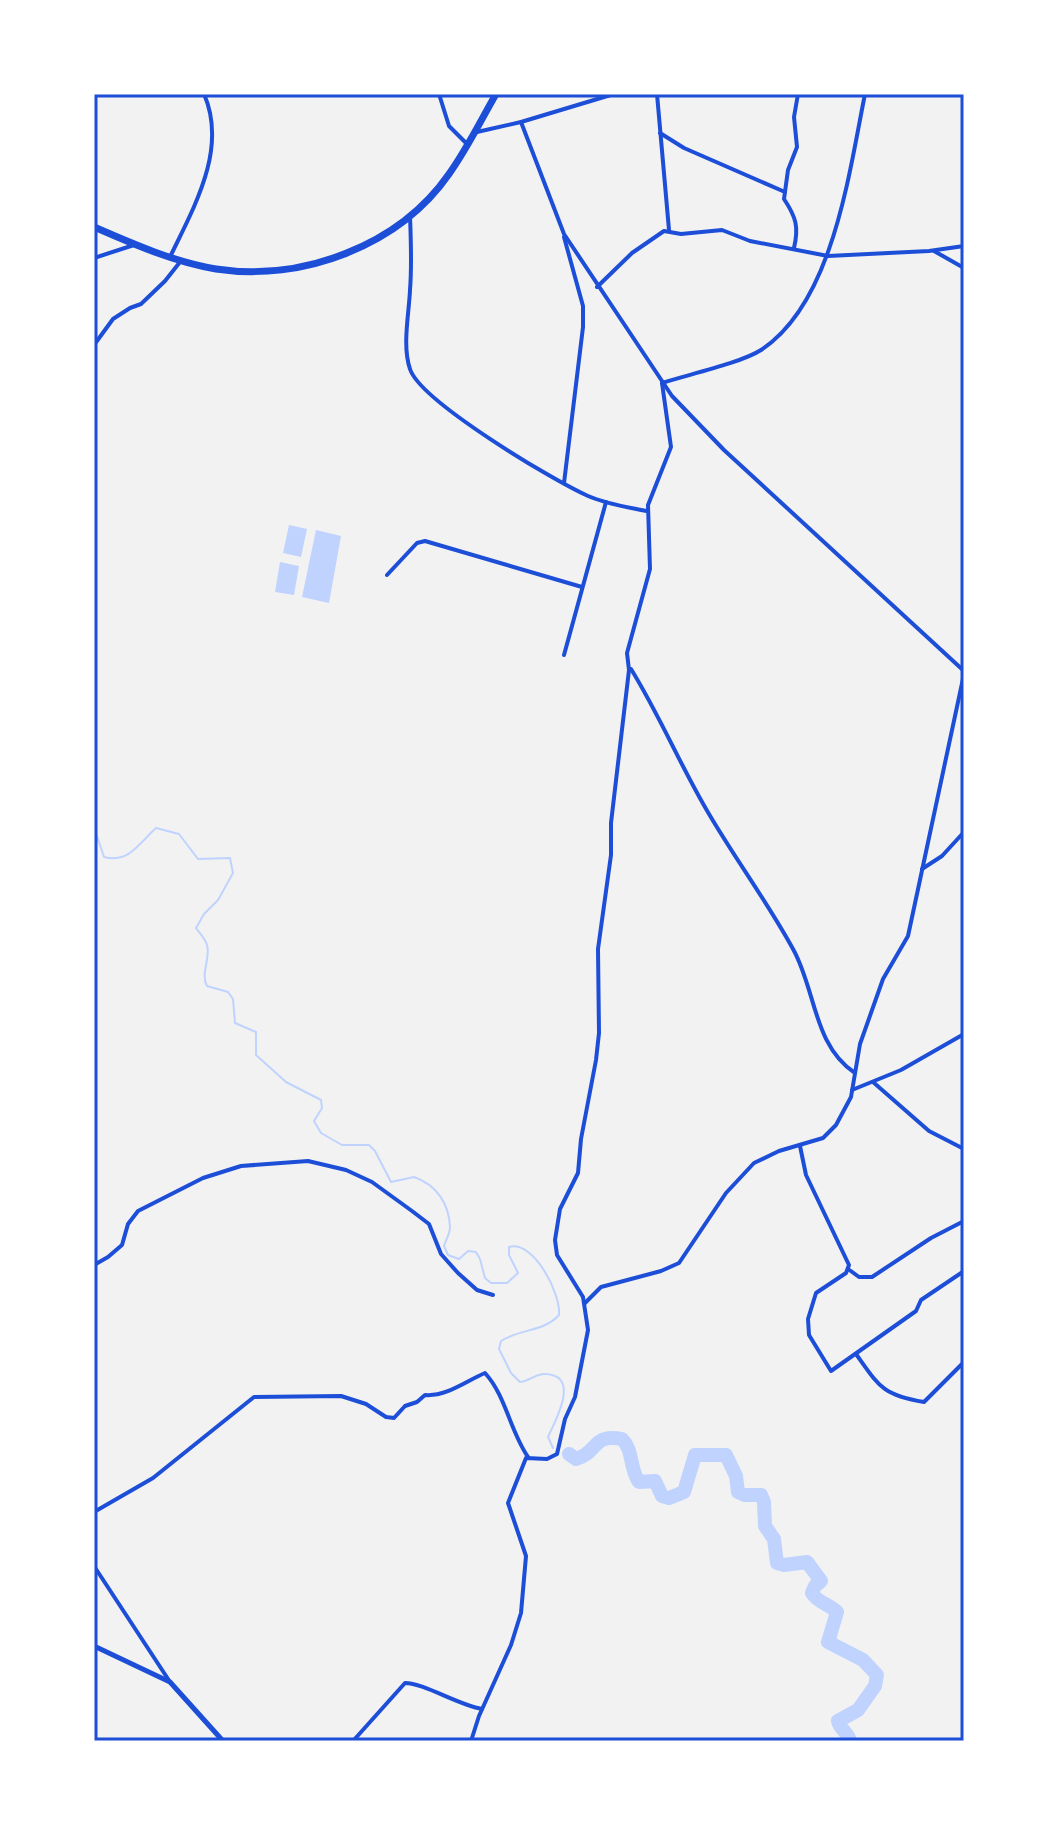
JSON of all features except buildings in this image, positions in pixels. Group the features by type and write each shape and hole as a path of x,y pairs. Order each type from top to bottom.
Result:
{"highway":[{"path":"94,227 170,257 217,269 241,271 310,265 333,258 379,237 410,214 449,174 496,94"}],"street":[{"path":"170,257 192,211 211,155 214,136 212,113 204,94"},
{"path":"439,94 449,126 467,144"},
{"path":"474,132 521,122 614,94"},
{"path":"657,94 669,230"},
{"path":"794,249 797,224 793,212 784,202 788,170 797,147 794,117 798,94"},
{"path":"662,383 758,353 797,315 828,256 865,94"},
{"path":"521,122 564,234 583,306 564,483"},
{"path":"660,133 697,154 785,192"},
{"path":"410,214 408,348 410,370 420,387 449,410 564,483 606,502 648,511"},
{"path":"597,287 632,253 669,230 681,234 722,230 750,241 828,256 964,246"},
{"path":"564,234 662,383 724,450 964,672 908,936 883,979 860,1044 846,1107 830,1133 823,1138 779,1151 754,1163 726,1193 679,1263 601,1287 585,1303"},
{"path":"94,258 137,245"},
{"path":"932,250 964,268"},
{"path":"94,345 113,319 143,303 181,260"},
{"path":"528,1457 547,1459 557,1454 583,1362 588,1330 585,1303 557,1255 555,1240 560,1209 578,1173 596,1060 599,1033 598,949 619,775 629,667 627,653 650,569 648,511 671,447 662,383"},
{"path":"564,655 606,502"},
{"path":"387,575 417,543 425,541 582,587"},
{"path":"629,667 710,816 793,948 814,1011 830,1046 855,1073"},
{"path":"922,869 942,856 964,832"},
{"path":"852,1090 901,1070 964,1034"},
{"path":"873,1082 929,1131 964,1149"},
{"path":"800,1146 806,1175 848,1263 848,1269"},
{"path":"94,1265 122,1245 128,1224 138,1211 203,1178 241,1166 308,1161 346,1170 372,1182 429,1224 441,1254 458,1273 477,1290 493,1295"},
{"path":"848,1269 859,1277 872,1277 931,1238 964,1221"},
{"path":"848,1269 816,1293 808,1331 831,1371 916,1311 921,1300 964,1271"},
{"path":"856,1354 877,1384 899,1397 924,1402 964,1362"},
{"path":"94,1512 153,1478 254,1397 341,1396 394,1418 405,1406 418,1402 425,1395 446,1392 485,1373 495,1385 512,1429 528,1457"},
{"path":"471,1741 521,1613 526,1556 508,1503 528,1457"},
{"path":"94,1566 170,1682 223,1741"},
{"path":"94,1646 170,1682"},
{"path":"353,1741 405,1683 482,1709"}],"water":[{"path":"289,525 307,529 301,557 283,553"},
{"path":"316,530 341,536 329,603 302,597"},
{"path":"280,562 299,566 294,595 275,592"}],"waterway":[{"path":"94,827 104,857 127,855 156,828 179,834 198,859 230,858 233,873 218,900 196,928 207,945 207,986 228,992 233,999 235,1023 256,1032 256,1055 286,1082 321,1100 322,1108 314,1121 321,1133 342,1145 369,1145 391,1182 414,1177 435,1190 444,1203 449,1219 450,1230 444,1246 448,1255 459,1259 468,1251 476,1252 485,1278 491,1283 507,1283 518,1273 509,1255 509,1247 528,1252 544,1270 556,1295 559,1315 546,1325 501,1341 499,1349 511,1373 520,1382 544,1374 555,1376 562,1382 563,1400 548,1437 553,1448"},
{"path":"569,1454 576,1459 600,1441 622,1439 639,1482 655,1481 662,1496 669,1498 684,1492 695,1455 726,1455 736,1476 738,1492 761,1495 765,1526 774,1539 777,1563 807,1562 821,1581 812,1593 837,1612 828,1642 863,1660 877,1675 875,1686 858,1710 838,1721 850,1741"}]}
